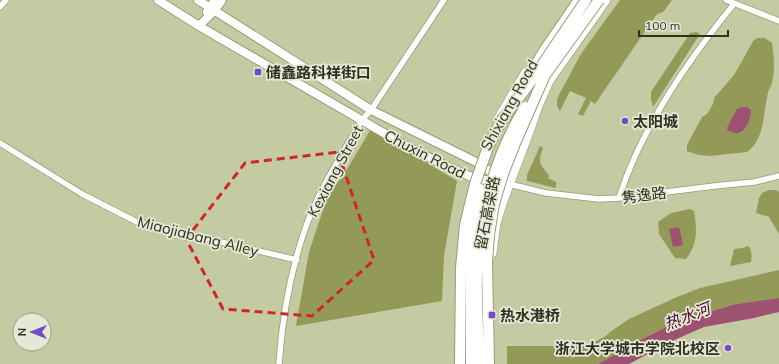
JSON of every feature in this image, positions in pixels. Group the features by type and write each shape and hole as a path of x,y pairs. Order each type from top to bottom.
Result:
{"highway":[{"path":"501,121 546,48 578,0"},
{"name":"留石高架路","path":"461,364 461,268 465,225 475,184 488,147 501,121 586,0"},
{"name":"留石高架路","path":"479,364 477,276 480,237 487,195 498,162 513,127 545,75 599,0"},
{"name":"留石高架路","path":"488,364 487,263 489,235 494,204 516,141 545,75"},
{"name":"留石高架路","path":"471,364 471,259 479,193 490,161 504,128 526,87"}],"main road":[{"name":"Shixiang Road","path":"461,364 458,267 462,222 484,144 531,64 578,0"},
{"name":"Shixiang Road","path":"488,364 486,303 496,222 538,106 549,81 606,0"}],"street":[{"path":"0,7 6,0"},
{"name":"Chuxin Road","path":"158,0 199,26 407,146 474,178 509,184"},
{"name":"Chuxin Road","path":"198,0 214,6 371,110 478,164 509,184"},
{"path":"199,26 214,6 222,0"},
{"name":"Kexiang Street","path":"280,364 281,336 296,260 304,232 319,198 362,120 371,110 444,0"},
{"path":"726,0 779,21"},
{"path":"619,198 627,173 654,119 712,30 734,4"},
{"name":"Miaojiabang Alley","path":"0,143 82,194 137,222 296,260"},
{"name":"隽逸路","path":"509,184 546,193 599,199 754,182 779,176"}],"highlighted area":[{"path":"338,152 374,260 312,316 223,309 186,239 245,163"}],"green space":[{"path":"620,0 672,0 663,12 657,14 595,104 591,101 583,116 578,114 586,98 570,91 560,111 557,106 557,99 581,54"},
{"path":"696,32 700,34 653,107 651,92 690,33"},
{"path":"757,38 765,38 772,43 774,73 768,94 762,127 757,141 747,152 710,156 699,155 687,151 687,145 702,117 707,114 713,104 714,98 734,75 753,41"},
{"path":"371,129 457,181 444,256 442,301 296,326 309,252 329,192 343,176"},
{"path":"540,146 543,148 540,163 549,175 548,178 556,182 556,188 527,181 527,175"},
{"path":"769,190 776,190 779,192 779,234 769,217 756,213 759,198 762,193"},
{"path":"690,209 694,211 696,230 695,242 686,259 675,258 659,234 658,222 671,213"},
{"path":"748,246 752,258 751,262 730,266 734,249"},
{"path":"779,270 779,298 736,304 681,320 644,338 598,364 507,364 507,346 587,346 606,336 629,319 677,297 700,288"}],"shaded area":[{"path":"747,107 751,110 746,127 738,133 728,131 727,128 731,120 737,109"},
{"path":"679,227 683,245 673,247 669,229"},
{"path":"779,298 779,312 704,327 672,341 629,364 598,364 644,338 681,320 736,304"}],"place":[{"name":"储鑫路科祥街口","path":"258,72"},
{"name":"太阳城","path":"625,121"},
{"name":"热水港桥","path":"492,315"},
{"name":"浙江大学城市学院北校区","path":"728,348"}],"water label":[{"name":"热水河","path":"687,316"}]}
